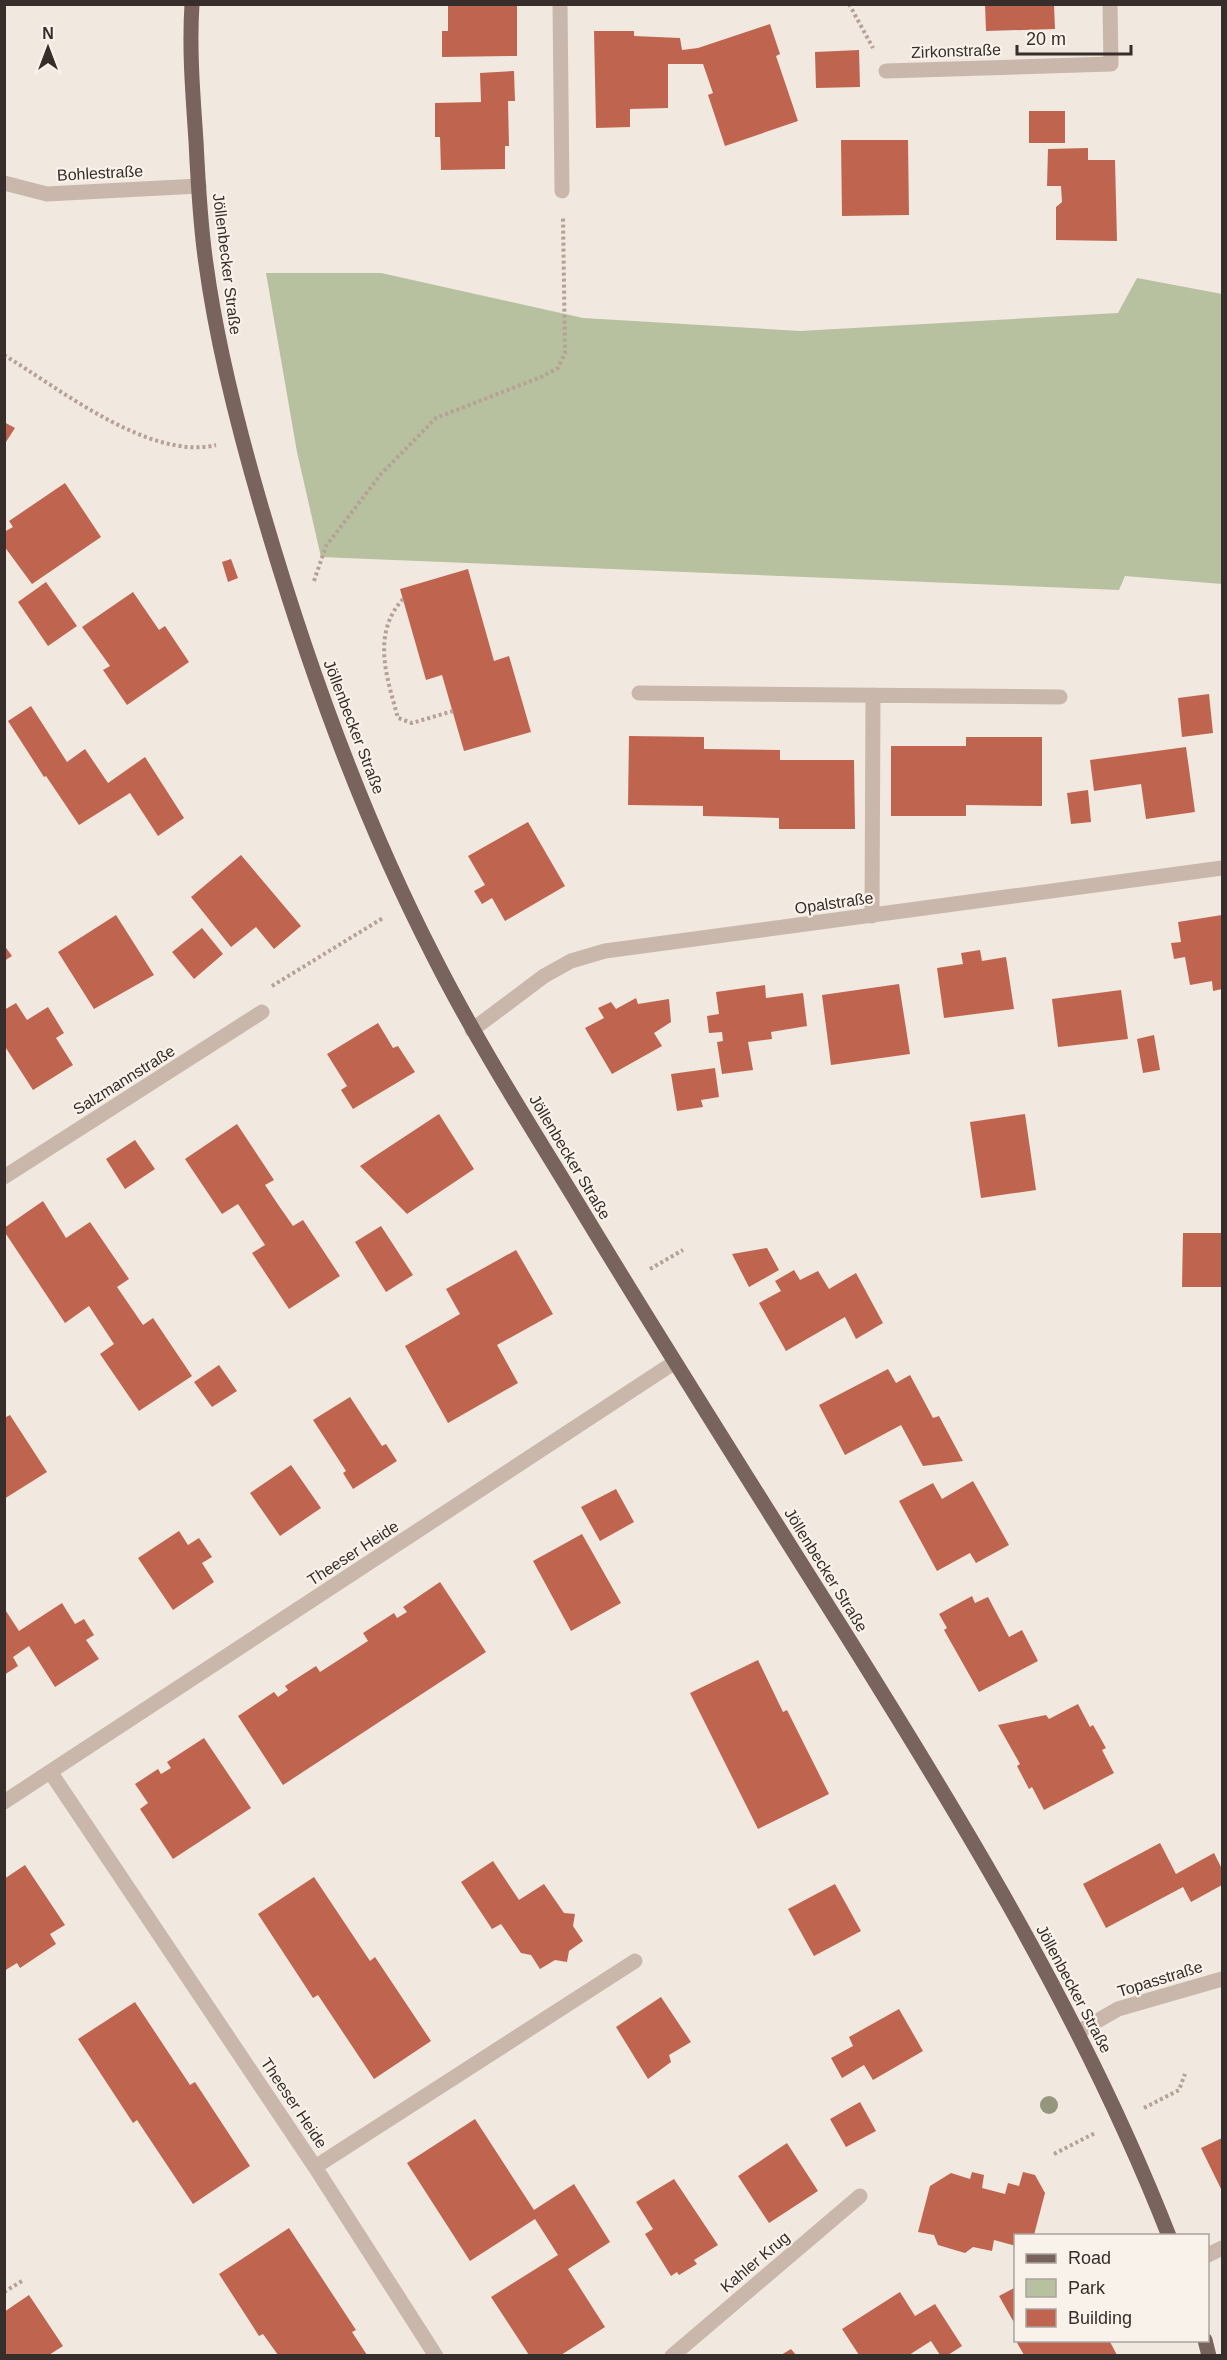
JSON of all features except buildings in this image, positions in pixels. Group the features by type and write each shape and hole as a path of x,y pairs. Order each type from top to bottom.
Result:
{"main road":[{"name":"Jöllenbecker Straße","path":"192,4 192,92 205,260 223,360 252,476 298,627 352,776 407,903 472,1030 626,1284 928,1764 977,1847 1078,2032 1120,2121 1169,2234"}],"street":[{"path":"560,4 562,192"},
{"name":"Zirkonstraße","path":"886,71 1111,64 1110,4"},
{"name":"Bohlestraße","path":"4,183 47,194 199,186"},
{"path":"639,693 1060,697"},
{"path":"872,916 873,695"},
{"name":"Opalstraße","path":"472,1030 544,976 572,961 605,951 1222,868"},
{"name":"Salzmannstraße","path":"4,1178 262,1012"},
{"name":"Theeser Heide","path":"4,1802 675,1362"},
{"name":"Theeser Heide","path":"51,1773 315,2167 635,1961"},
{"name":"Topasstraße","path":"1078,2032 1118,2009 1222,1979"},
{"path":"315,2167 436,2355"},
{"name":"Kahler Krug","path":"672,2355 860,2196"}],"path":[{"path":"849,4 886,71"},
{"path":"298,627 326,546 381,474 436,418 541,377 558,368 565,353 562,192"},
{"path":"4,356 130,432 178,447 200,449"},
{"path":"403,599 393,610 383,643 398,718 412,723 453,711"},
{"path":"262,1012 265,991 407,903"},
{"path":"626,1284 683,1250"},
{"path":"1054,2154 1179,2090 1185,2074"},
{"path":"4,2292 22,2281"}],"green space":[{"path":"266,273 381,273 583,318 800,331 1118,313 1137,278 1222,294 1222,584 1125,576 1119,590 321,557 297,452"}]}
